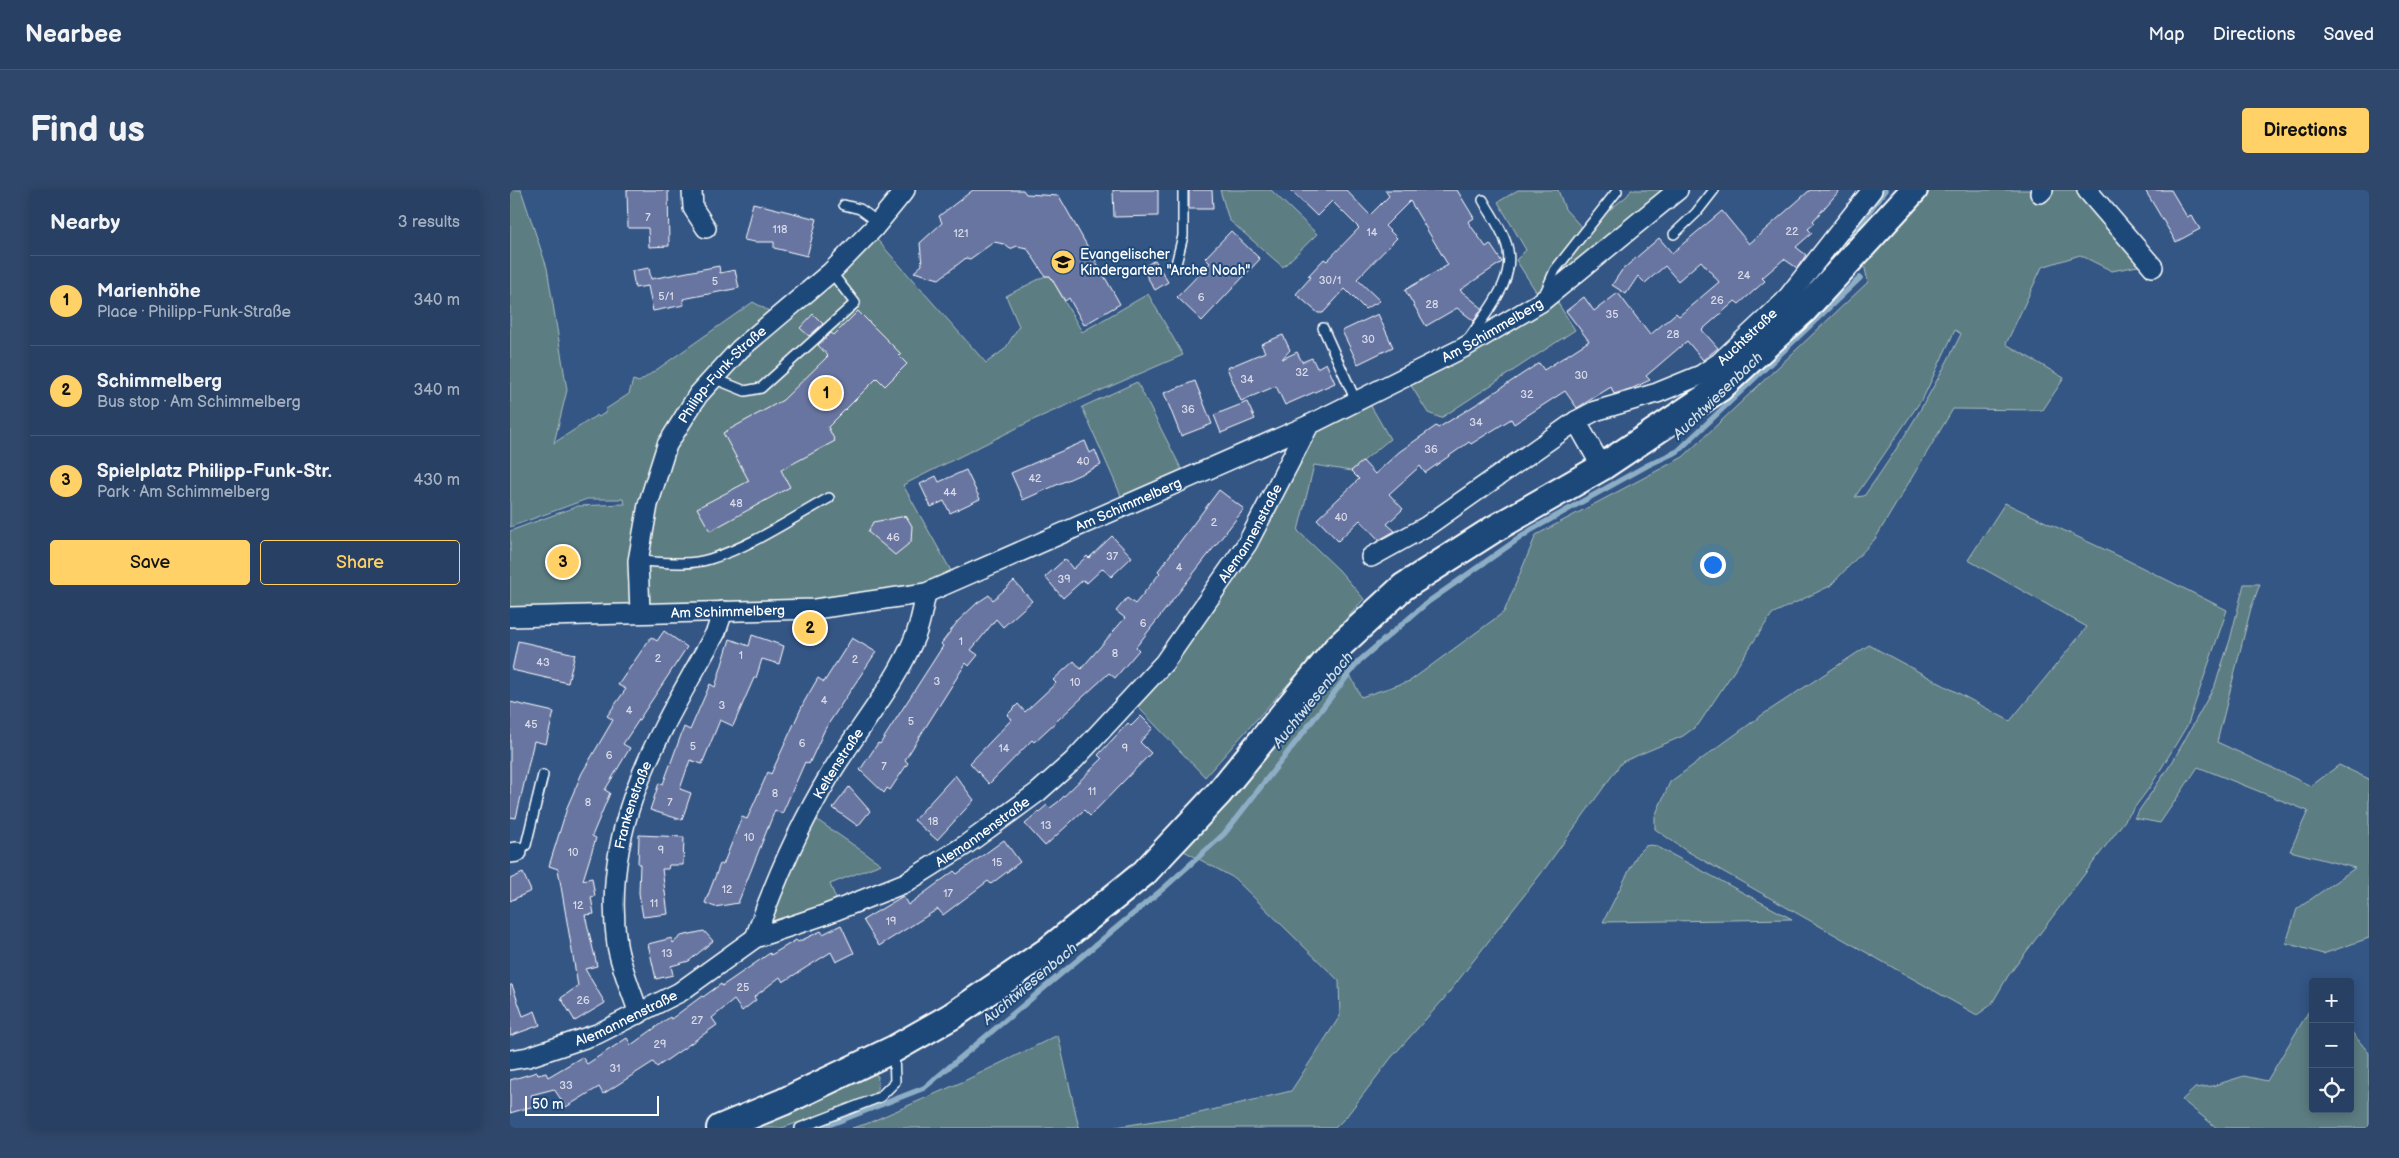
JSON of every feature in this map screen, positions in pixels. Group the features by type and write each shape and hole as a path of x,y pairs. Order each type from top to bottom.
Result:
{"street":[{"path":"692,190 692,208 706,228"},
{"name":"Philipp-Funk-Straße","path":"640,612 638,561 648,505 667,444 698,395 740,349 830,272 878,222 905,190"},
{"name":"Am Schimmelberg","path":"510,617 640,612 815,609 926,593 1308,424 1463,348 1541,302 1678,190"},
{"name":"Auchtstraße","path":"1371,557 1427,526 1576,421 1595,411 1657,393 1701,375 1720,362 1784,302 1872,190"},
{"path":"720,1128 783,1102 894,1049 952,1016 1046,952 1144,873 1219,793 1337,648 1403,586 1494,529 1602,467 1720,388 1804,310 1914,190"},
{"path":"2087,190 2153,267"},
{"path":"1576,421 1602,467"},
{"name":"Alemannenstraße","path":"510,1060 597,1034 680,992 755,938 824,915 905,882 967,844 1023,804 1073,760 1164,663 1247,544 1308,424"},
{"name":"Keltenstraße","path":"755,938 775,881 808,813 832,771 885,693 916,634 926,593"},
{"name":"Frankenstraße","path":"639,1014 618,947 614,899 616,866 627,811 650,751 716,632 723,611"}],"lane":[{"path":"1176,264 1183,236 1183,190"},
{"path":"1674,234 1696,213 1714,190"},
{"path":"1541,302 1555,270 1617,192"},
{"path":"1463,348 1503,287 1509,271 1510,254 1505,239 1482,200"},
{"path":"844,205 860,209 878,222"},
{"path":"713,378 745,391 761,388 855,303 830,272"},
{"path":"1323,328 1356,401"},
{"path":"638,561 671,563 709,559 751,542 829,498"},
{"path":"514,852 526,845 542,775"},
{"path":"800,1128 880,1097 895,1082 894,1049"}],"green space":[{"path":"510,190 521,190 547,268 567,390 554,443 597,415 599,417 606,412 606,409 629,394 633,380 639,382 753,302 776,315 663,444 636,609 510,613 510,531 578,506 625,504 623,499 587,499 510,527"},
{"path":"1220,190 1271,190 1317,234 1283,267 1229,220"},
{"path":"1518,190 1558,190 1565,209 1584,230 1627,196 1631,190 1662,190 1620,229 1537,293 1516,260 1526,250 1498,202"},
{"path":"1927,190 2084,190 2148,264 2112,271 2080,255 2042,267 2006,344 2064,378 2043,410 1953,409 1875,539 1830,586 1772,614 1698,725 1683,736 1622,762 1543,871 1443,1000 1391,1058 1346,1117 1335,1128 1110,1128 1191,1115 1291,1091 1340,1016 1339,981 1234,878 1171,844 1337,648 1361,697 1410,681 1504,612 1536,535 1683,457 1868,282 1863,260","holes":["1955,330 1961,334 1928,397 1891,457 1864,496 1855,497 1924,396"]},
{"path":"873,235 986,363 1005,349 1019,326 1006,296 1045,276 1050,276 1082,332 1148,294 1183,355 1035,419 903,485 955,578 815,606 643,609 641,563 670,446 701,396"},
{"path":"1554,297 1575,330 1441,418 1428,413 1407,379"},
{"path":"1137,382 1183,472 1122,498 1082,407"},
{"path":"1367,399 1390,439 1351,471 1314,465 1298,531 1339,570 1364,599 1205,777 1136,705 1312,427"},
{"path":"2005,503 2127,560 2227,610 2188,724 2150,787 2008,976 1991,1005 1977,1015 1685,850 1655,829 1655,816 1670,782 1762,715 1869,645 2010,721 2087,627 1968,560"},
{"path":"2244,584 2260,584 2251,608 2217,742 2311,786 2339,765 2369,779 2369,938 2323,954 2286,943 2297,909 2355,868 2290,851 2308,811 2198,767 2160,823 2134,818 2173,761 2215,685 2230,640"},
{"path":"807,813 881,864 830,884 840,909 755,938"},
{"path":"1651,845 1792,919 1603,922 1638,853 1645,846"},
{"path":"2309,1011 2309,1113 2354,1113 2354,1035 2369,1053 2369,1128 2217,1128 2182,1100 2195,1088 2212,1086 2244,1076 2267,1081"},
{"path":"1058,1035 1079,1128 852,1128 866,1124 962,1082"},
{"path":"868,1071 878,1076 877,1091 863,1100 782,1128 748,1128"}],"building":[{"path":"627,190 668,190 669,246 649,247 648,228 628,228"},
{"name":"Evangelischer Kindergarten \"Arche Noah\"","path":"973,190 1023,190 1026,194 1059,196 1120,304 1084,325 1069,298 1065,301 1050,276 1045,276 1027,248 1017,246 1010,249 1004,244 994,242 970,259 966,258 939,279 914,272 922,265 920,243 942,223 939,216"},
{"path":"1113,190 1158,190 1158,216 1114,217"},
{"path":"1189,190 1212,190 1213,209 1189,209"},
{"path":"1290,190 1346,190 1370,215 1389,196 1385,190 1457,190 1474,218 1468,222 1486,247 1490,244 1502,262 1460,290 1482,308 1474,321 1457,308 1426,326 1405,290 1448,265 1410,201 1385,226 1397,238 1357,279 1380,301 1365,309 1345,289 1323,313 1318,313 1296,294 1311,277 1308,276 1324,259 1327,261 1359,228 1332,201 1317,216"},
{"path":"1810,190 1840,190 1813,221 1815,223 1808,229 1812,233 1796,247 1806,255 1797,268 1784,259 1762,278 1765,281 1739,304 1735,301 1702,330 1718,348 1703,360 1687,341 1646,376 1650,380 1633,388 1614,394 1611,387 1577,408 1565,391 1514,424 1511,419 1471,444 1469,442 1425,473 1420,466 1389,494 1403,509 1387,524 1395,531 1379,540 1360,520 1338,541 1317,519 1359,479 1351,471 1363,461 1375,474 1399,452 1436,426 1438,428 1539,363 1544,370 1589,341 1566,311 1584,297 1594,311 1618,293 1650,335 1676,313 1679,316 1719,282 1701,261 1678,281 1665,266 1645,283 1638,276 1626,294 1612,285 1622,270 1659,238 1672,253 1722,211 1749,244"},
{"path":"2145,190 2171,190 2187,217 2191,215 2200,229 2176,242"},
{"path":"753,203 817,219 807,256 774,248 774,242 744,240"},
{"path":"1231,231 1260,259 1202,321 1177,297 1210,263 1205,258"},
{"path":"1155,260 1168,282 1155,290 1142,268"},
{"path":"719,266 720,273 735,270 739,288 683,299 684,305 653,311 648,286 635,288 632,271 649,268 651,279"},
{"path":"858,311 901,354 899,356 907,364 885,386 877,378 828,427 835,441 781,470 790,487 710,531 697,508 749,481 723,433 783,400 828,356 818,345 831,333 834,335"},
{"path":"813,314 823,324 809,336 800,328"},
{"path":"1378,314 1393,347 1358,364 1342,331"},
{"path":"1283,335 1290,350 1282,359 1297,352 1302,362 1312,358 1317,368 1326,363 1335,383 1285,405 1276,386 1241,401 1227,368 1265,352 1261,344"},
{"path":"1195,381 1212,424 1181,436 1164,393"},
{"path":"1247,402 1255,419 1221,433 1214,415"},
{"path":"1085,441 1090,453 1095,450 1101,465 1023,500 1011,473"},
{"path":"966,470 980,499 950,513 944,501 931,507 920,484 936,476 939,482"},
{"path":"1219,490 1244,509 1136,647 1139,650 1115,678 1109,673 1034,742 1032,740 989,784 970,763 1012,719 1007,715 1018,704 1025,712 1056,683 1053,680 1074,661 1081,669 1125,618 1116,611 1127,598 1135,604 1160,573 1158,571"},
{"path":"906,516 912,526 911,542 895,555 868,532 873,522"},
{"path":"1112,536 1132,557 1111,577 1103,568 1087,583 1083,580 1063,598 1045,577 1065,559 1073,569 1087,556 1089,558"},
{"path":"1014,581 1032,601 1003,627 996,619 971,650 978,655 969,666 966,663 905,760 908,763 890,790 887,788 884,793 860,770 878,743 880,744 943,646 941,644 958,621 977,603 989,595 993,600"},
{"path":"664,631 687,647 623,744 630,748 605,790 610,793 592,836 596,838 583,880 592,878 595,896 591,897 594,914 585,915 597,966 585,969 605,1003 575,1021 561,998 578,986 558,869 549,866 568,805 582,773 613,720 607,716 626,689 618,685 651,637 657,641"},
{"path":"752,635 784,646 779,664 762,659 756,678 754,678 733,726 720,720 702,764 690,760 680,789 691,793 682,820 650,810 659,783 663,784 684,727 690,730 710,684 715,687 730,639 749,646"},
{"path":"852,638 876,652 825,729 809,764 805,762 782,814 775,810 738,903 715,907 705,903 720,864 723,865 742,817 747,819 768,772 771,774 804,702 818,678 824,682"},
{"path":"518,641 575,654 568,683 512,670"},
{"path":"510,702 554,712 546,744 534,741 516,818 510,817"},
{"path":"1141,716 1153,728 1140,742 1151,753 1090,816 1084,810 1045,846 1025,824 1047,805 1050,808 1058,802 1102,759 1098,755 1128,723 1131,726"},
{"path":"955,775 974,800 937,840 914,820"},
{"path":"849,787 870,811 858,826 833,808"},
{"path":"639,835 684,837 683,865 669,865 668,869 662,869 668,914 643,917 639,893"},
{"path":"1004,840 1020,862 991,884 988,881 943,915 938,909 879,946 863,920 903,896 908,905 954,871 957,874"},
{"path":"523,873 531,891 510,901 510,879"},
{"path":"841,925 854,953 836,962 831,952 783,982 780,977 754,997 756,1000 742,1011 734,1000 712,1018 717,1025 657,1067 653,1062 603,1094 599,1087 566,1107 554,1089 531,1095 534,1106 510,1113 510,1080 537,1072 538,1075 546,1073 548,1077 582,1057 587,1064 627,1038 631,1045 670,1017 671,1019 702,996 721,984 722,986 770,953 771,955 796,940 798,942 821,931 823,934"},
{"path":"704,931 713,941 689,961 671,966 673,975 656,979 648,944 672,938 673,943 681,936"},
{"path":"510,985 512,985 523,1016 535,1011 540,1025 510,1036"}],"waterway":[{"name":"Auchtwiesenbach","path":"1846,242 1885,190"},
{"name":"Auchtwiesenbach","path":"821,1128 924,1088 1164,888 1224,834 1359,661 1428,602 1531,530 1648,465 1678,451 1860,278"}],"place":[{"name":"Evangelischer Kindergarten \"Arche Noah\"","path":"1063,262"},
{"name":"Marienhöhe","path":"826,393"},
{"name":"Spielplatz Philipp-Funk-Str.","path":"563,562"},
{"name":"Schimmelberg","path":"810,628"}]}
